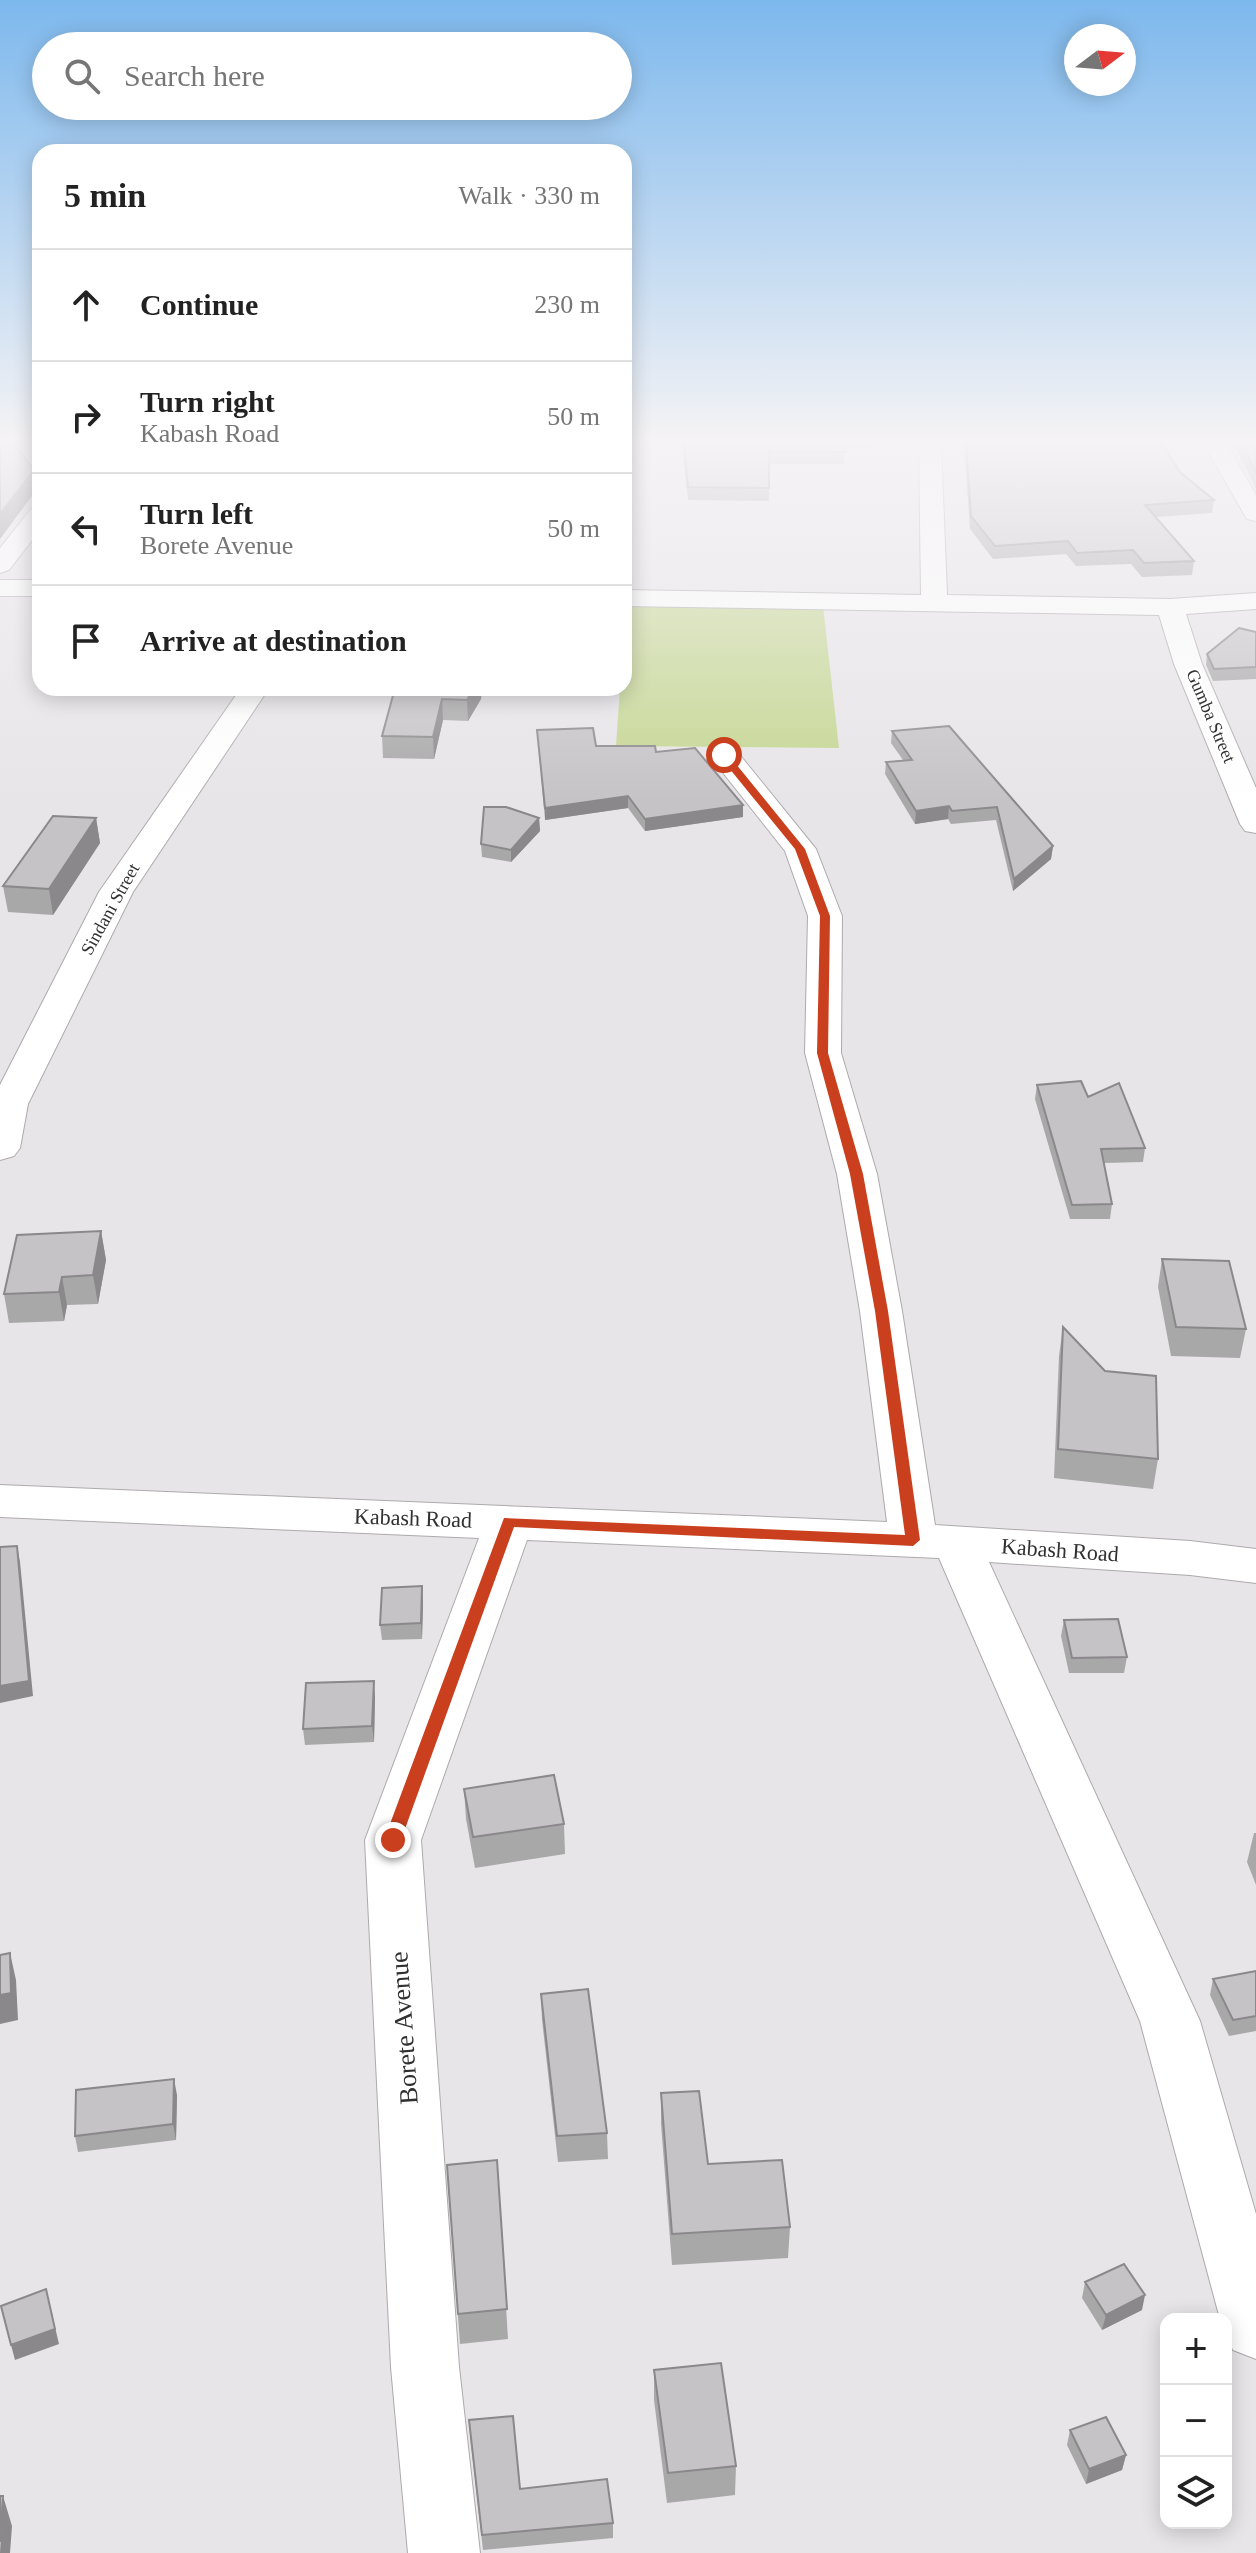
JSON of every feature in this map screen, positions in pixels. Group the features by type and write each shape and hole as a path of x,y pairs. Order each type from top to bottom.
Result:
{"street":[{"path":"933,563 934,604"},
{"path":"0,588 32,588"},
{"path":"632,598 1170,607 1256,601"},
{"name":"Gumba Street","path":"1170,607 1188,664 1256,824"},
{"name":"Sindani Street","path":"0,1148 9,1104 116,892 250,696"},
{"path":"724,755 800,849 825,916 823,1053 857,1174 881,1311 934,1542 1170,2021 1256,2328"},
{"name":"Kabash Road","path":"0,1501 934,1542 1190,1558 1256,1566"},
{"name":"Borete Avenue","path":"444,2553 425,2367 393,1840 509,1522"}],"green space":[{"path":"632,604 823,606 839,748 616,746 619,696 632,696"}],"building":[{"path":"1239,628 1256,632 1256,667 1214,669 1207,654"},
{"path":"393,696 469,696 467,700 442,699 433,737 382,736"},
{"path":"949,726 1053,846 1014,879 997,807 952,811 949,806 916,811 886,762 912,760 892,731"},
{"path":"593,728 596,746 655,746 656,752 695,748 743,805 645,819 628,796 545,808 537,730"},
{"path":"484,807 506,807 539,818 511,850 481,844"},
{"path":"53,816 96,818 49,889 3,886"},
{"path":"1081,1081 1088,1097 1119,1083 1145,1148 1101,1149 1112,1204 1072,1205 1037,1085"},
{"path":"101,1231 93,1275 62,1277 59,1292 4,1294 17,1235"},
{"path":"1162,1259 1229,1261 1246,1329 1176,1327"},
{"path":"1063,1327 1105,1371 1156,1376 1158,1459 1058,1449"},
{"path":"17,1546 29,1681 0,1686 0,1547"},
{"path":"422,1586 421,1623 380,1625 382,1588"},
{"path":"1118,1619 1127,1657 1072,1658 1064,1620"},
{"path":"374,1681 372,1726 303,1729 306,1683"},
{"path":"554,1775 564,1824 473,1837 464,1789"},
{"path":"10,1953 11,1993 0,1995 0,1955"},
{"path":"1256,1971 1256,2016 1233,2020 1213,1979"},
{"path":"588,1989 607,2133 557,2136 541,1994"},
{"path":"174,2079 173,2124 75,2136 76,2090"},
{"path":"699,2091 708,2164 782,2160 790,2227 672,2234 661,2093"},
{"path":"497,2160 507,2309 458,2314 447,2165"},
{"path":"1124,2264 1145,2295 1106,2315 1085,2282"},
{"path":"46,2289 55,2329 11,2345 1,2306"},
{"path":"721,2363 736,2466 668,2473 654,2370"},
{"path":"513,2416 520,2489 607,2479 613,2523 482,2535 469,2420"},
{"path":"1106,2417 1126,2455 1089,2469 1070,2430"},
{"path":"0,2496 3,2496 0,2542"}],"route":[{"path":"393,1840 509,1522 913,1540 881,1311 857,1174 823,1053 825,916 800,849 724,755"}]}
